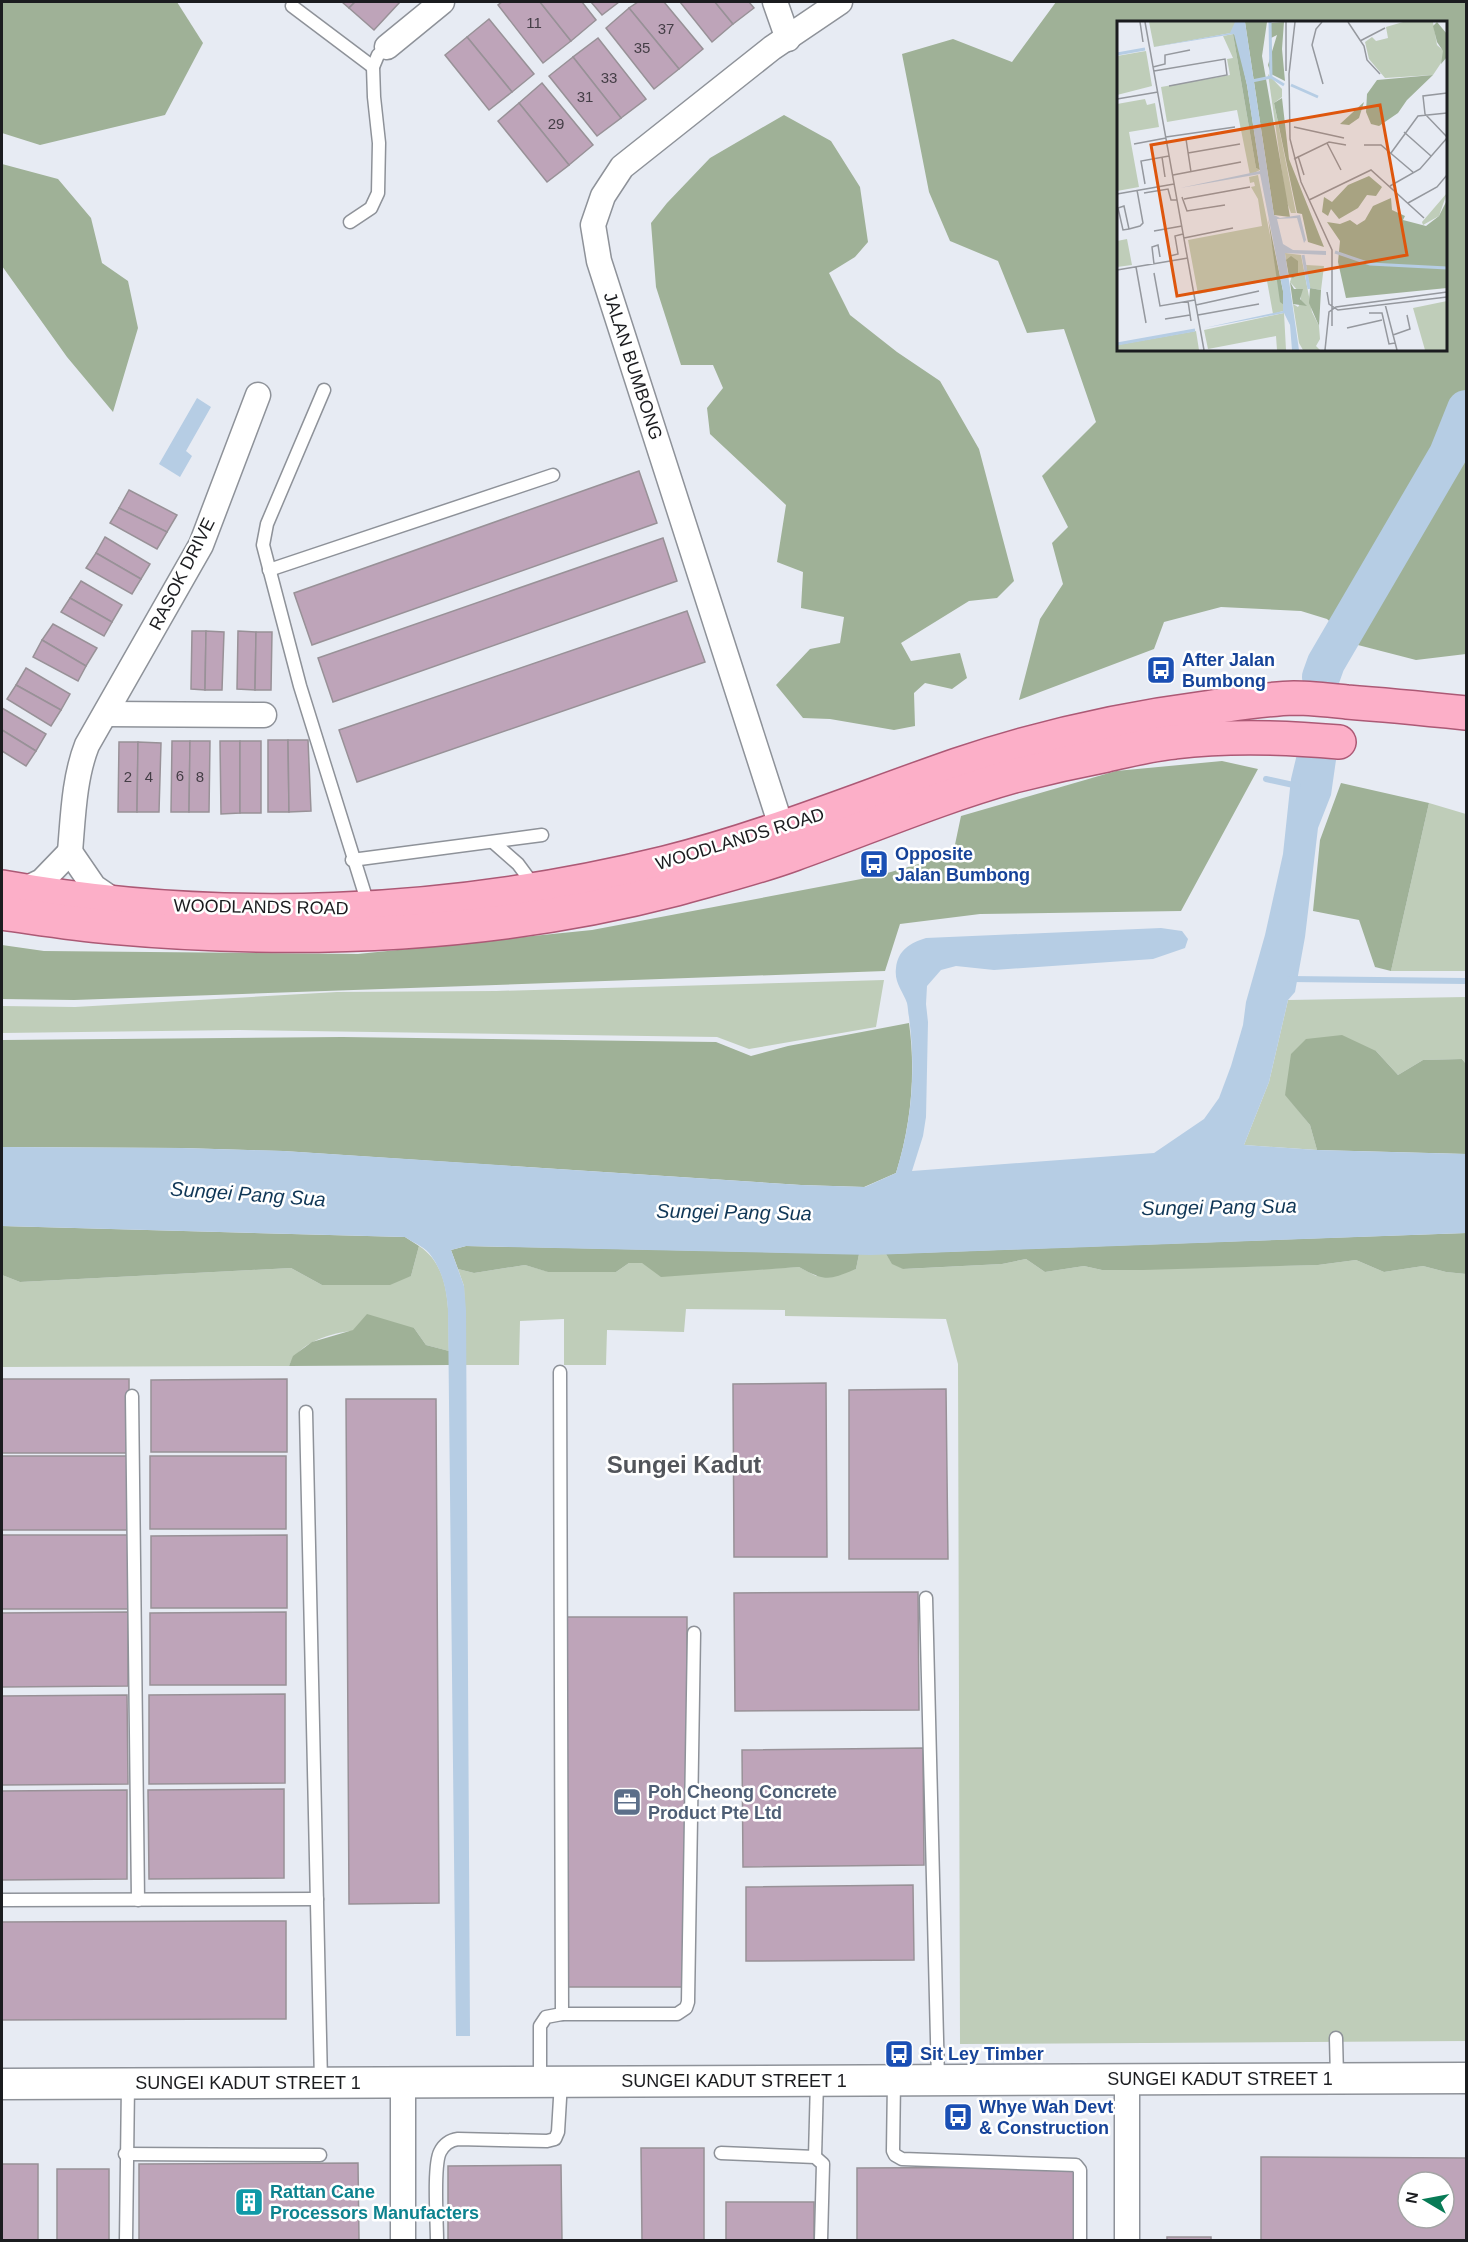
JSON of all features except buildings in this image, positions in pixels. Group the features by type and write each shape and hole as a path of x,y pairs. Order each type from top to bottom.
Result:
{"main road":[{"name":"WOODLANDS ROAD","path":"8,897 116,902 178,908 304,910 369,908 457,900 600,878 668,862 782,829 957,765 1058,735 1160,713 1294,698 1467,713"},
{"name":"WOODLANDS ROAD","path":"8,897 110,927 303,936 372,935 463,927 607,905 676,889 790,855 872,824 1011,777 1066,763 1173,742 1242,737 1339,742"}],"street":[{"path":"387,47 442,2"},
{"path":"775,2 788,39"},
{"name":"JALAN BUMBONG","path":"782,829 603,272 593,225 603,196 622,167 772,48 840,2"},
{"name":"RASOK DRIVE","path":"70,852 82,758 201,545 258,395"},
{"path":"106,714 264,715"},
{"path":"8,897 42,881 70,852 94,887 116,902"},
{"name":"SUNGEI KADUT STREET 1","path":"2,2084 1467,2078"},
{"path":"1127,2079 1127,2241"},
{"path":"403,2083 403,2241"}],"lane":[{"path":"292,6 373,67"},
{"path":"350,222 371,208 378,193 379,143 373,67 378,55 387,47"},
{"path":"324,390 267,524 263,545 300,686 352,860 369,908"},
{"path":"268,570 553,475"},
{"path":"352,860 542,836"},
{"path":"493,842 518,864 537,889"},
{"path":"560,1372 562,2014"},
{"path":"132,1396 138,1900"},
{"path":"306,1412 321,2083"},
{"path":"926,1598 938,2080"},
{"path":"437,2241 437,2165 441,2150 453,2139 547,2141 555,2139 558,2132 540,2026 546,2017 562,2014 677,2014 686,2008 688,2002 694,1633"},
{"path":"2,1900 317,1899"},
{"path":"1336,2038 1337,2079"},
{"path":"894,2080 893,2151 895,2155 902,2159 1076,2165 1080,2170 1080,2241"},
{"path":"815,2157 817,2081"},
{"path":"126,2241 125,2154 128,2084"},
{"path":"721,2153 815,2157 823,2164 821,2241"},
{"path":"125,2154 320,2155"}],"green space":[{"path":"2,2 177,2 203,43 165,115 40,145 2,133"},
{"path":"1056,2 1466,2 1466,654 1416,660 1354,644 1327,619 1301,611 1221,607 1164,622 1154,649 1019,700 1040,619 1063,584 1052,543 1068,527 1042,476 1096,422 1064,329 1027,333 998,261 950,241 929,192 902,54 953,39 1012,62"},
{"path":"784,115 831,141 860,187 868,242 855,257 829,273 850,315 897,352 940,381 979,449 1014,581 997,598 969,601 901,643 911,661 960,653 967,678 952,689 925,683 914,693 915,726 894,730 830,719 803,718 776,685 810,649 840,643 844,617 801,608 803,572 777,562 786,505 710,434 707,408 723,388 713,365 681,365 656,287 651,223 710,158"},
{"path":"2,164 58,179 91,218 102,263 128,281 138,328 113,412 67,357 2,266"},
{"path":"1222,761 1258,769 1181,911 980,914 900,924 885,971 74,1000 2,999 2,945 44,951 358,954 592,930 877,876 953,854 961,816 1116,771"},
{"path":"1341,783 1429,803 1391,971 1375,967 1359,920 1313,911 1320,840"},
{"path":"1429,803 1466,814 1466,971 1391,971"},
{"path":"884,980 876,1027 749,1049 717,1037 239,1030 2,1033 2,1006 75,1007 337,992 496,991"},
{"path":"1466,997 1466,1064 1462,1059 1423,1060 1398,1075 1376,1051 1285,1094 1310,1125 1317,1150 1244,1145 1269,1082 1288,1000"},
{"path":"909,1023 912,1061 911,1099 901,1155 896,1173 864,1187 801,1185 283,1151 2,1147 2,1040 342,1037 716,1042 751,1056 788,1046"},
{"path":"1342,1035 1376,1051 1398,1075 1423,1060 1462,1059 1466,1064 1466,1154 1317,1150 1310,1125 1285,1095 1291,1054 1306,1039"},
{"path":"2,1226 405,1237 419,1246 411,1276 390,1285 322,1285 291,1268 20,1282 2,1275"},
{"path":"1466,1233 1466,1274 1423,1266 1384,1272 1356,1260 1318,1265 1143,1270 1102,1270 1084,1266 1045,1272 1026,1259 1002,1264 903,1269 892,1264 886,1254"},
{"path":"419,1246 430,1255 443,1280 448,1308 449,1351 426,1345 414,1328 381,1329 327,1336 311,1343 298,1353 289,1366 2,1367 2,1275 20,1282 291,1268 322,1285 411,1276"},
{"path":"466,1246 859,1254 856,1269 828,1278 799,1267 661,1277 642,1263 629,1263 616,1272 548,1272 525,1265 474,1273 458,1269 451,1250"},
{"path":"859,1254 886,1254 892,1263 904,1269 1002,1264 1026,1259 1045,1272 1084,1266 1102,1270 1318,1265 1356,1260 1384,1272 1423,1266 1466,1274 1466,2041 960,2044 958,1364 946,1319 785,1316 785,1310 686,1309 684,1332 607,1330 606,1365 564,1365 564,1319 520,1321 519,1365 466,1365 464,1286 458,1269 474,1273 525,1265 549,1272 616,1272 629,1263 642,1263 744,1270 799,1267 816,1276 856,1269"},
{"path":"367,1314 414,1328 426,1345 449,1351 449,1365 289,1366 293,1356 312,1342 353,1330"}],"water":[{"path":"197,398 211,407 186,451 192,456 180,477 159,464"},
{"name":"Sungei Pang Sua","path":"1297,754 1336,760 1331,795 1318,828 1305,937 1295,992 1288,1000 1269,1082 1244,1145 1317,1150 1466,1154 1466,1233 871,1255 466,1246 451,1250 464,1286 466,1310 470,2036 456,2036 448,1311 445,1288 434,1259 421,1246 405,1237 2,1226 2,1147 284,1151 801,1185 865,1187 896,1173 906,1135 912,1077 911,1037 907,1003 896,973 899,956 906,948 926,938 1161,928 1182,931 1188,939 1185,948 1153,959 994,970 956,966 941,970 927,986 926,1117 923,1136 912,1171 1154,1153 1204,1119 1219,1098 1231,1066 1243,1025 1246,1002 1265,935 1283,854 1291,779"}],"waterway":[{"path":"1321,677 1326,663 1448,454 1466,409"},
{"path":"1266,779 1298,786"},
{"path":"1290,979 1466,981"}],"place":[{"name":"After Jalan Bumbong","path":"1161,670"},
{"name":"Opposite Jalan Bumbong","path":"874,864"},
{"name":"Poh Cheong Concrete Product Pte Ltd","path":"627,1802"},
{"name":"Sit Ley Timber","path":"899,2054"},
{"name":"Whye Wah Devt & Construction","path":"958,2117"},
{"name":"Rattan Cane Processors Manufacters","path":"249,2202"}],"district":[{"name":"Sungei Kadut","path":"684,1465"}]}
